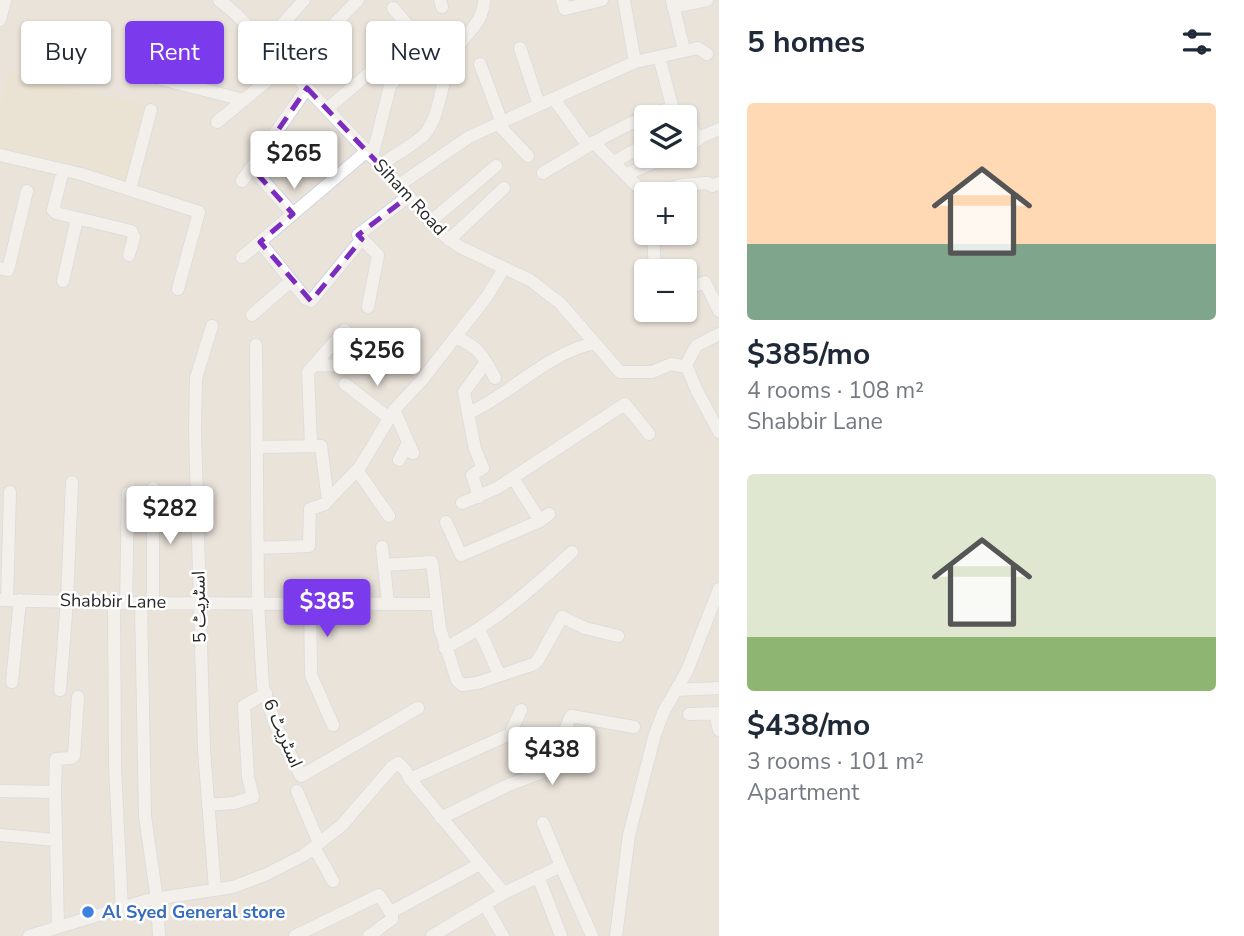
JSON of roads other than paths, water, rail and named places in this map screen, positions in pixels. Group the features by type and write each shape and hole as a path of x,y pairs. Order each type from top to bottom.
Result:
{"street":[{"path":"0,20 5,0"},
{"name":"Siham Road","path":"219,0 242,21"},
{"path":"285,21 304,0"},
{"path":"336,21 358,0"},
{"path":"242,257 293,214 373,157 425,134 436,109 452,55 471,33 484,0"},
{"path":"562,0 565,9 602,0"},
{"path":"624,0 635,62"},
{"path":"684,50 672,4 707,0"},
{"path":"327,109 415,34 393,8"},
{"path":"520,48 540,105"},
{"path":"399,185 469,137 635,62 698,48 707,54"},
{"path":"659,57 671,105"},
{"path":"480,64 500,124 528,156"},
{"path":"181,84 244,100"},
{"path":"216,122 266,84"},
{"name":"Siham Road","path":"303,84 449,240 530,279 560,303 617,370 631,373 652,372 671,364 685,367"},
{"path":"373,157 392,84"},
{"path":"242,181 307,88"},
{"path":"554,99 590,144 634,182"},
{"path":"130,189 151,110"},
{"path":"542,173 634,120"},
{"path":"698,140 719,129"},
{"path":"614,162 634,151"},
{"path":"0,156 63,170 199,212 178,289"},
{"path":"430,222 496,166"},
{"path":"252,168 293,214"},
{"path":"627,174 641,168"},
{"path":"63,170 53,210 77,219 131,232 134,237 129,255"},
{"path":"697,184 708,183 712,186 719,183"},
{"path":"449,240 503,188"},
{"path":"0,268 8,270 27,191"},
{"path":"369,307 377,256 358,235 409,196"},
{"path":"64,281 77,219"},
{"path":"260,242 306,299 311,301 362,239"},
{"path":"258,548 309,546 310,509 325,504 357,470 391,414 456,337 505,268"},
{"path":"252,315 291,281"},
{"path":"697,285 705,282 719,311"},
{"name":"اسٹریٹ 5","path":"212,326 196,378 195,403 198,602 204,750 215,889"},
{"path":"311,445 308,372 345,330"},
{"path":"719,334 696,345 685,367 719,432"},
{"path":"456,337 478,349 495,378"},
{"path":"314,365 366,366 370,340"},
{"path":"469,413 491,403 500,394 561,355 595,343"},
{"name":"اسٹریٹ 6","path":"256,345 258,603 263,687 275,724 301,776 418,708"},
{"path":"479,497 472,475 483,468 475,449 464,392 486,362"},
{"path":"345,384 391,414 411,448 399,460"},
{"path":"462,503 513,478 625,404 649,433"},
{"path":"258,447 318,445 323,448 328,498"},
{"path":"357,470 389,516"},
{"path":"446,522 461,555 545,518 513,478"},
{"path":"60,690 72,482"},
{"path":"153,488 147,603 145,816 157,900 159,936"},
{"path":"10,492 9,600 12,682"},
{"path":"122,909 115,767 120,603 128,493"},
{"path":"382,547 388,603"},
{"path":"445,648 479,629 523,597 572,552"},
{"path":"384,565 432,562 445,648 457,680 462,685 477,683 534,664 562,617 585,628 618,636"},
{"path":"616,936 629,835 655,734 687,671 719,591"},
{"name":"Shabbir Lane","path":"9,600 437,604"},
{"path":"310,603 311,675 333,724"},
{"path":"479,629 499,674"},
{"path":"676,690 719,688"},
{"path":"704,689 719,730"},
{"path":"208,805 234,803 253,797 248,777 244,706 266,693"},
{"path":"58,927 56,759 74,756 78,697"},
{"path":"410,779 510,734 521,710"},
{"path":"689,714 713,713"},
{"path":"441,818 506,786 548,770 571,716 634,727"},
{"path":"32,936 157,900 233,887 267,874 316,845 342,825 392,767 398,764 504,893"},
{"path":"298,791 316,845 333,881"},
{"path":"0,792 55,792"},
{"path":"543,823 592,936"},
{"path":"0,835 55,840"},
{"path":"391,912 480,864"},
{"path":"432,936 453,931 504,893 561,866"},
{"path":"538,876 561,936"},
{"path":"295,936 379,895 391,912 392,919 369,936"},
{"path":"485,905 503,936"}],"place":[{"name":"Al Syed General store","path":"88,912"}]}
